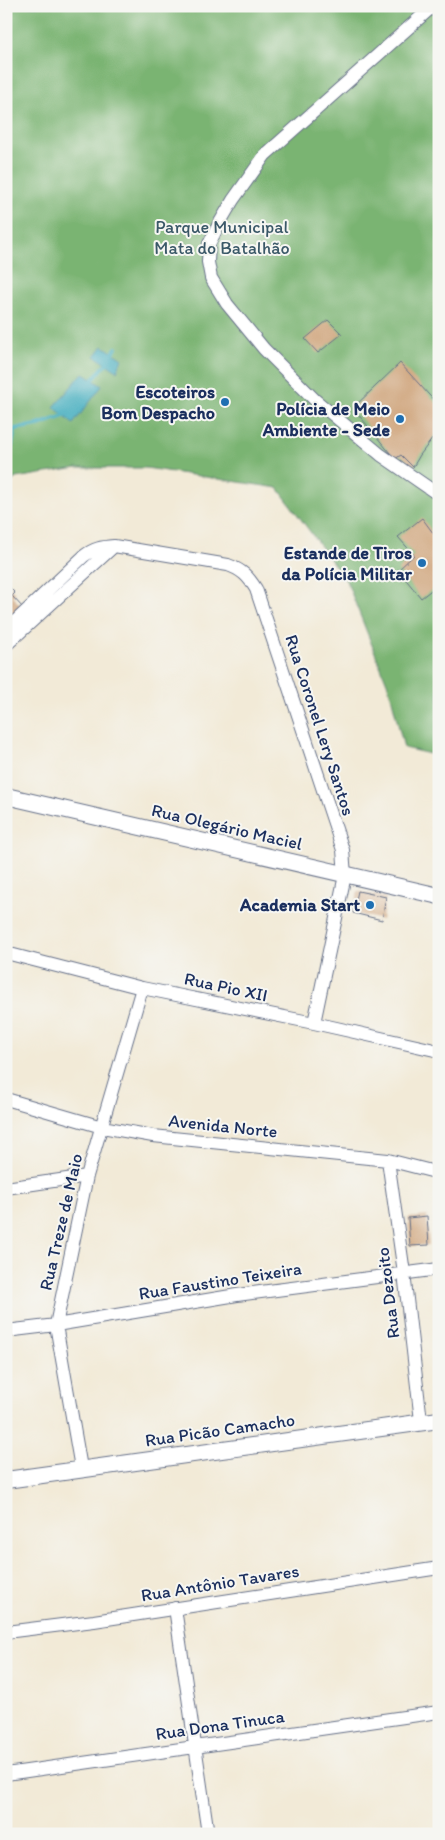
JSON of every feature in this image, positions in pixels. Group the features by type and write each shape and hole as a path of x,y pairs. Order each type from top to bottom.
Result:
{"street":[{"path":"433,6 265,155 233,200 219,224 209,244 208,262 211,278 227,304 264,349 314,399 381,455 439,495"},
{"path":"6,645 114,546"},
{"name":"Rua Coronel Lery Santos","path":"6,630 93,550 102,547 114,546 228,565 242,570 250,577 256,589 343,850 345,875 314,1023"},
{"name":"Rua Olegário Maciel","path":"6,796 439,896"},
{"name":"Rua Pio XII","path":"6,953 142,988 439,1051"},
{"name":"Rua Treze de Maio","path":"81,1468 56,1325 87,1176 142,988"},
{"name":"Avenida Norte","path":"6,1099 102,1126 153,1136 388,1160 439,1173"},
{"name":"Rua Dezoito","path":"388,1160 404,1273 421,1421"},
{"path":"6,1188 87,1176"},
{"name":"Rua Faustino Teixeira","path":"6,1331 56,1325 236,1295 439,1268"},
{"name":"Rua Picão Camacho","path":"6,1480 81,1468 150,1461 421,1421 439,1420"},
{"name":"Rua Antônio Tavares","path":"6,1632 94,1621 439,1568"},
{"path":"175,1608 208,1834"},
{"name":"Rua Dona Tinuca","path":"6,1774 439,1712"}],"green space":[{"name":"Parque Municipal Mata do Batalhão","path":"6,6 439,6 439,756 404,748 389,688 347,582 278,488 146,468 77,468 16,478 6,486"}],"water":[{"path":"103,346 122,359 117,371 95,356"},
{"path":"83,373 102,386 73,424 54,407"}],"building":[{"path":"328,320 342,334 318,353 305,339"},
{"name":"Polícia de Meio Ambiente - Sede","path":"400,363 439,406 439,430 413,467 401,455 395,459 353,408"},
{"name":"Estande de Tiros da Polícia Militar","path":"422,518 439,541 439,584 421,598 398,570 414,555 398,537"},
{"path":"9,587 15,593 12,596 24,609 6,625 6,590"},
{"name":"Academia Start","path":"358,891 386,897 382,920 353,913"},
{"path":"427,1216 429,1245 410,1246 408,1218"}],"waterway":[{"path":"90,383 106,364 116,348"},
{"path":"10,453 15,429 38,425 66,414"},
{"path":"6,477 9,468"}],"place":[{"name":"Escoteiros Bom Despacho","path":"225,402"},
{"name":"Polícia de Meio Ambiente - Sede","path":"400,419"},
{"name":"Estande de Tiros da Polícia Militar","path":"422,563"},
{"name":"Academia Start","path":"370,905"}]}
